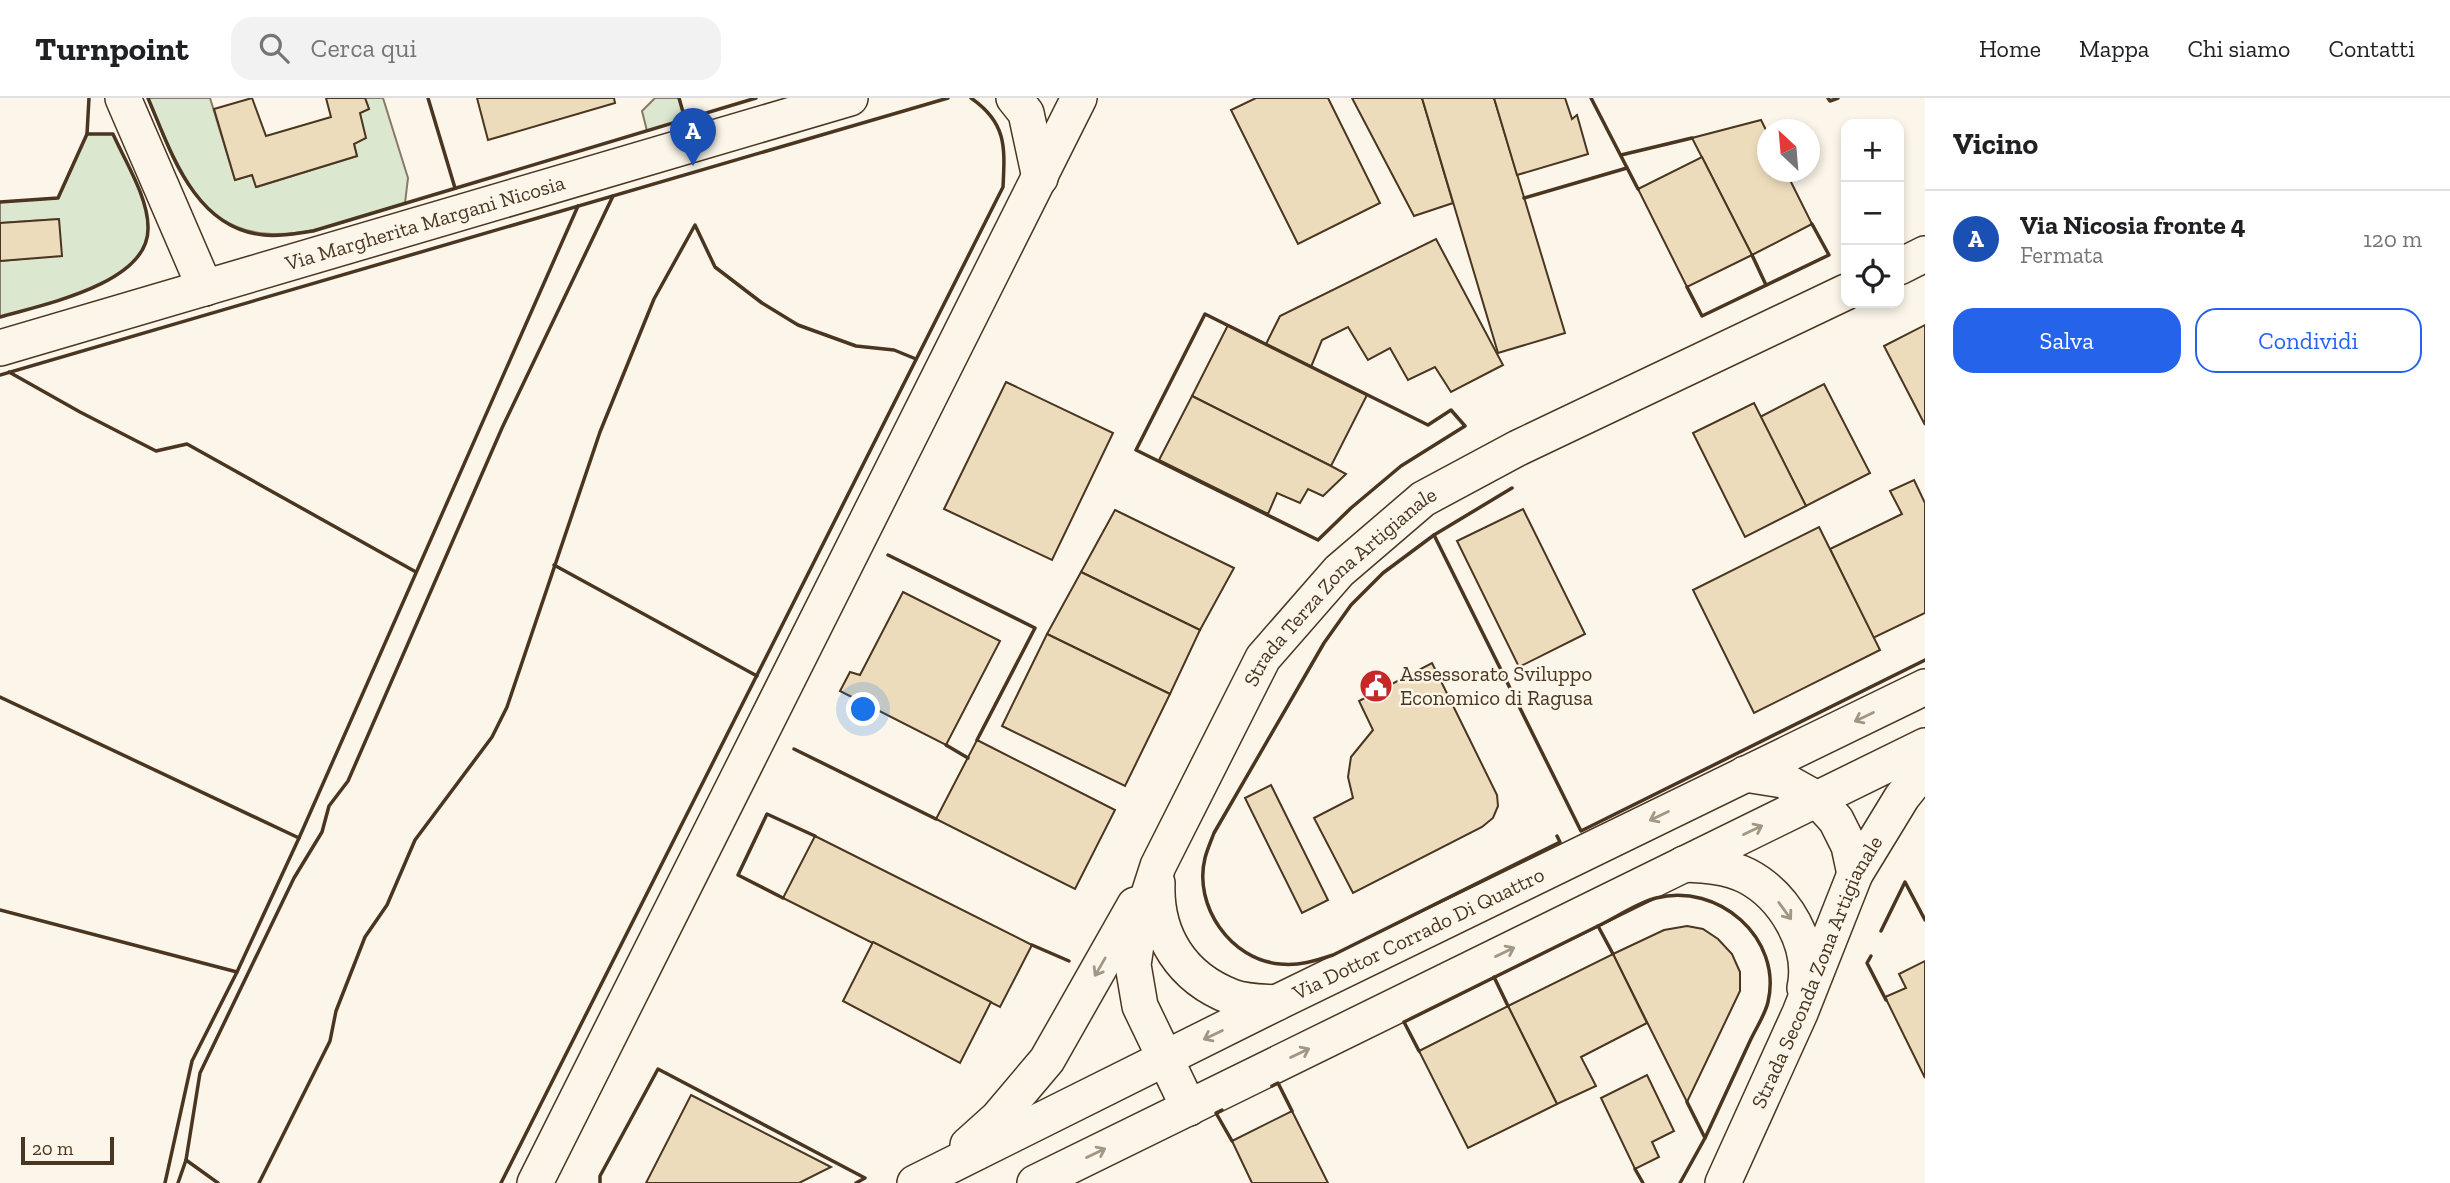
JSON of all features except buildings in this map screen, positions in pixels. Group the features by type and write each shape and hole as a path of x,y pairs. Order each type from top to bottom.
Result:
{"street":[{"path":"123,98 205,288"},
{"name":"Via Margherita Margani Nicosia","path":"0,348 850,98"},
{"path":"1014,98 1026,113 1040,177"},
{"path":"546,1173 1080,98"},
{"path":"1904,264 1925,254"},
{"name":"Strada Terza Zona Artigianale","path":"1189,1108 1140,1006 1133,965 1139,925 1158,866 1263,658 1339,571 1423,499 1518,448 1841,294"},
{"name":"Via Dottor Corrado Di Quattro","path":"926,1177 1925,687"},
{"path":"1035,1183 1925,746"},
{"name":"Strada Seconda Zona Artigianale","path":"1723,1183 1800,1013 1855,874 1902,797 1925,768"},
{"path":"1745,774 1783,780 1817,799 1836,820 1849,846 1855,874"},
{"path":"1684,863 1717,865 1747,876 1773,894 1792,920 1804,949 1807,981 1800,1013"},
{"path":"1158,866 1156,907 1170,947 1197,978 1234,998 1276,1003"},
{"path":"926,1177 998,1118 1047,1060 1158,866"}],"green space":[{"path":"148,98 210,98 235,180 252,175 257,187 357,156 354,144 360,113 369,109 365,98 383,98 408,178 405,203 342,223 282,234 254,232 227,222 202,203 180,172"},
{"path":"655,98 679,98 685,119 647,131 642,111"},
{"path":"87,134 113,134 145,205 148,229 143,248 131,264 112,278 65,298 0,317 0,261 61,255 58,219 0,223 0,202 58,198"}],"wall":[{"path":"87,134 89,98"},
{"path":"148,98 177,163 203,203 220,219 240,230 264,235 313,231 756,98"},
{"path":"428,98 455,188"},
{"path":"679,98 685,119"},
{"path":"0,375 948,98"},
{"path":"501,1183 1003,187 1001,137 991,117 971,98"},
{"path":"1591,98 1638,189"},
{"path":"1828,98 1830,101 1838,98"},
{"path":"0,202 58,198 87,134 113,134 141,193 148,229 143,248 131,264 112,278 65,298 0,317"},
{"path":"1621,155 1692,138"},
{"path":"1524,198 1627,168"},
{"path":"178,1183 186,1160 200,1073 294,878 322,832 329,806 348,781 502,428 613,196"},
{"path":"165,1183 192,1061 299,838 578,206"},
{"path":"1687,287 1702,316 1829,255 1812,224"},
{"path":"259,1183 330,1041 336,1011 365,937 387,905 415,840 492,737 507,707 600,432 654,299 695,225 715,267 762,303 798,325 856,346 894,350 916,359"},
{"path":"1752,255 1766,285"},
{"path":"1205,314 1428,425 1451,410 1465,426 1401,466 1318,540 1136,450 1205,314"},
{"path":"9,372 156,451 187,444 416,572"},
{"path":"1512,488 1434,535 1383,573 1351,605 1324,643 1214,833 1205,858 1205,894 1220,927 1246,952 1262,960 1300,964 1333,955 1560,842 1557,836"},
{"path":"1434,535 1581,831 1925,660"},
{"path":"888,555 1035,628 977,740"},
{"path":"554,565 757,676"},
{"path":"0,697 299,838"},
{"path":"946,745 968,758"},
{"path":"794,749 936,819"},
{"path":"783,898 738,875 767,814 815,836"},
{"path":"1881,931 1905,882 1925,920"},
{"path":"1613,954 1598,926 1649,900 1679,895 1702,898 1723,907 1741,920 1756,937 1766,956 1770,978 1767,1007 1705,1138"},
{"path":"0,910 237,972"},
{"path":"1419,1051 1404,1022 1598,926"},
{"path":"1032,945 1069,961"},
{"path":"1871,956 1867,963 1886,1000"},
{"path":"1494,977 1508,1006"},
{"path":"600,1183 600,1176 658,1069 865,1178 856,1183"},
{"path":"1272,1086 1278,1083 1292,1111"},
{"path":"1680,1183 1705,1138 1687,1102"},
{"path":"1222,1110 1216,1113 1232,1141"},
{"path":"186,1160 218,1183"},
{"path":"1635,1169 1643,1183"}],"place":[{"name":"Via Nicosia fronte 4","path":"693,166"},
{"name":"Assessorato Sviluppo Economico di Ragusa","path":"1376,686"}]}
